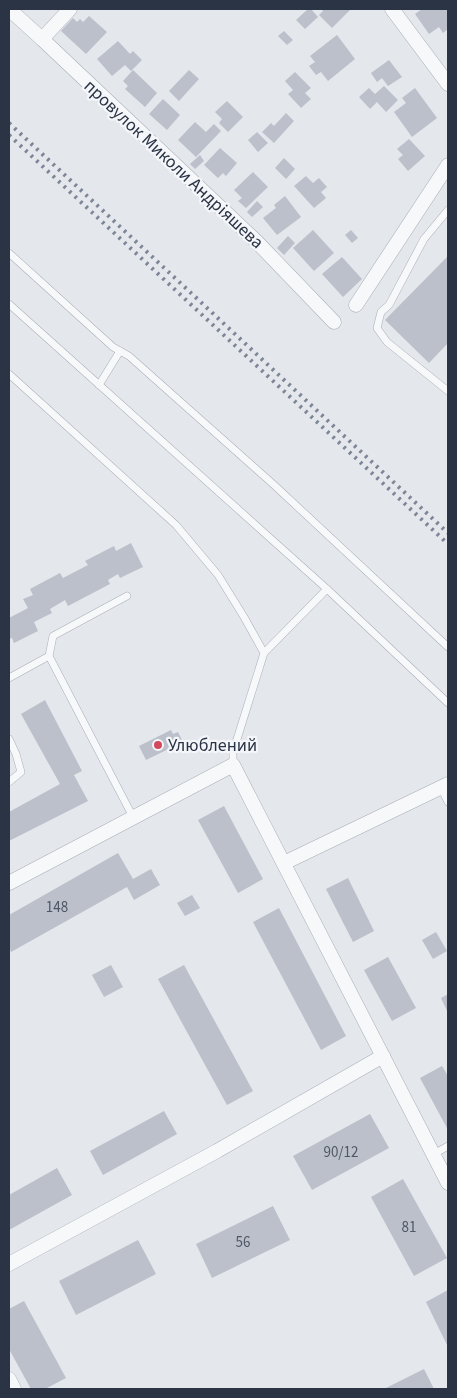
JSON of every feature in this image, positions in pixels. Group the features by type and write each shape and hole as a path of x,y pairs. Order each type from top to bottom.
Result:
{"street":[{"name":"провулок Миколи Андріяшева","path":"9,9 257,242 334,322"},
{"path":"42,39 70,9"},
{"path":"392,9 448,84"},
{"path":"356,305 448,164"},
{"path":"9,883 233,765 448,1183"},
{"path":"284,863 445,786"},
{"path":"9,1264 217,1151 383,1056"},
{"path":"9,1379 14,1389"}],"lane":[{"path":"448,210 424,240 389,305 381,312 377,328 387,342 448,391"},
{"path":"9,253 112,347 128,356 273,484 448,647"},
{"path":"9,304 327,589 448,703"},
{"path":"99,385 120,351"},
{"path":"9,374 176,525 218,576 264,653"},
{"path":"233,765 233,752 264,653 327,589"},
{"path":"127,596 53,636 49,656 133,817"},
{"path":"9,678 49,656"},
{"path":"9,739 21,772 9,782"},
{"path":"445,786 448,802"},
{"path":"434,1154 448,1146"}],"building":[{"path":"308,9 311,9 318,17 305,29 296,20"},
{"path":"321,9 351,9 332,28 319,15 323,11"},
{"path":"422,9 448,9 448,29 443,33 439,27 429,34 415,14"},
{"path":"89,16 107,32 86,54 61,31 73,18 77,22 80,19 83,22"},
{"path":"284,31 293,40 287,45 278,36"},
{"path":"337,35 355,59 328,81 321,72 316,75 309,66 315,62 310,56"},
{"path":"118,41 130,54 133,51 142,60 131,71 125,65 112,76 97,59"},
{"path":"389,60 402,77 388,86 382,78 377,82 371,73"},
{"path":"133,70 157,93 145,107 125,89 128,86 123,81"},
{"path":"189,70 199,79 179,101 169,91"},
{"path":"295,72 311,88 305,93 311,99 301,108 288,94 293,90 285,81"},
{"path":"384,86 398,100 386,112 377,102 370,109 359,97 369,88 375,94"},
{"path":"415,88 437,118 412,137 394,112 406,103 402,98"},
{"path":"163,99 180,115 167,130 149,114"},
{"path":"227,101 243,117 228,132 219,123 222,119 215,112"},
{"path":"286,113 294,121 274,143 262,132 271,123 274,126"},
{"path":"195,122 206,132 214,124 221,131 196,157 178,140"},
{"path":"257,132 268,143 258,152 248,140"},
{"path":"409,139 425,156 408,171 398,159 403,155 397,149"},
{"path":"220,148 237,163 226,176 223,173 218,178 204,165"},
{"path":"200,155 204,161 195,169 190,164"},
{"path":"284,158 295,169 286,179 275,168"},
{"path":"253,172 268,187 246,208 238,201 242,198 234,190"},
{"path":"306,176 313,183 319,178 327,187 321,192 326,198 314,208 294,186"},
{"path":"285,196 301,217 277,235 263,218 276,208 274,205"},
{"path":"257,201 263,207 252,217 247,212"},
{"path":"313,230 334,253 314,271 293,248"},
{"path":"351,230 358,238 352,243 345,235"},
{"path":"288,236 295,243 284,255 277,248"},
{"path":"448,256 448,343 429,363 385,320"},
{"path":"342,257 362,279 343,297 322,274"},
{"path":"131,543 143,567 120,578 118,574 108,580 110,584 68,606 65,600 50,609 52,613 34,622 38,631 14,643 12,638 9,639 9,618 28,608 23,599 33,595 30,589 60,573 63,578 88,565 85,561 114,546 116,551"},
{"path":"45,700 82,771 74,775 88,801 9,841 9,812 60,784 21,714"},
{"name":"Улюблений","path":"171,730 173,734 178,732 183,742 146,760 139,746"},
{"path":"224,806 263,879 238,893 198,820"},
{"path":"118,853 133,879 151,869 160,885 134,900 127,887 11,952 9,947 9,915"},
{"path":"348,878 374,931 353,942 326,889"},
{"path":"192,895 200,908 185,916 177,903"},
{"path":"279,908 346,1036 321,1050 253,922"},
{"path":"436,932 447,951 433,959 422,940"},
{"path":"388,957 416,1008 392,1021 364,970"},
{"path":"111,965 123,987 104,997 92,975"},
{"path":"184,965 253,1091 227,1105 158,979"},
{"path":"448,994 448,1013 441,998"},
{"path":"442,1066 448,1076 448,1130 420,1078"},
{"path":"164,1111 177,1134 103,1175 90,1151"},
{"path":"370,1114 389,1148 312,1190 293,1156"},
{"path":"57,1168 72,1195 9,1230 9,1195"},
{"path":"403,1179 447,1258 414,1276 371,1197"},
{"path":"273,1206 290,1240 212,1278 196,1244"},
{"path":"138,1240 156,1274 76,1315 59,1281"},
{"path":"448,1290 448,1347 426,1302"},
{"path":"24,1301 66,1378 45,1389 31,1389 9,1349 9,1309"},
{"path":"424,1369 434,1389 384,1389"}],"railway":[{"path":"9,123 448,533"},
{"path":"9,135 448,544"}],"place":[{"name":"Улюблений","path":"158,745"}]}
